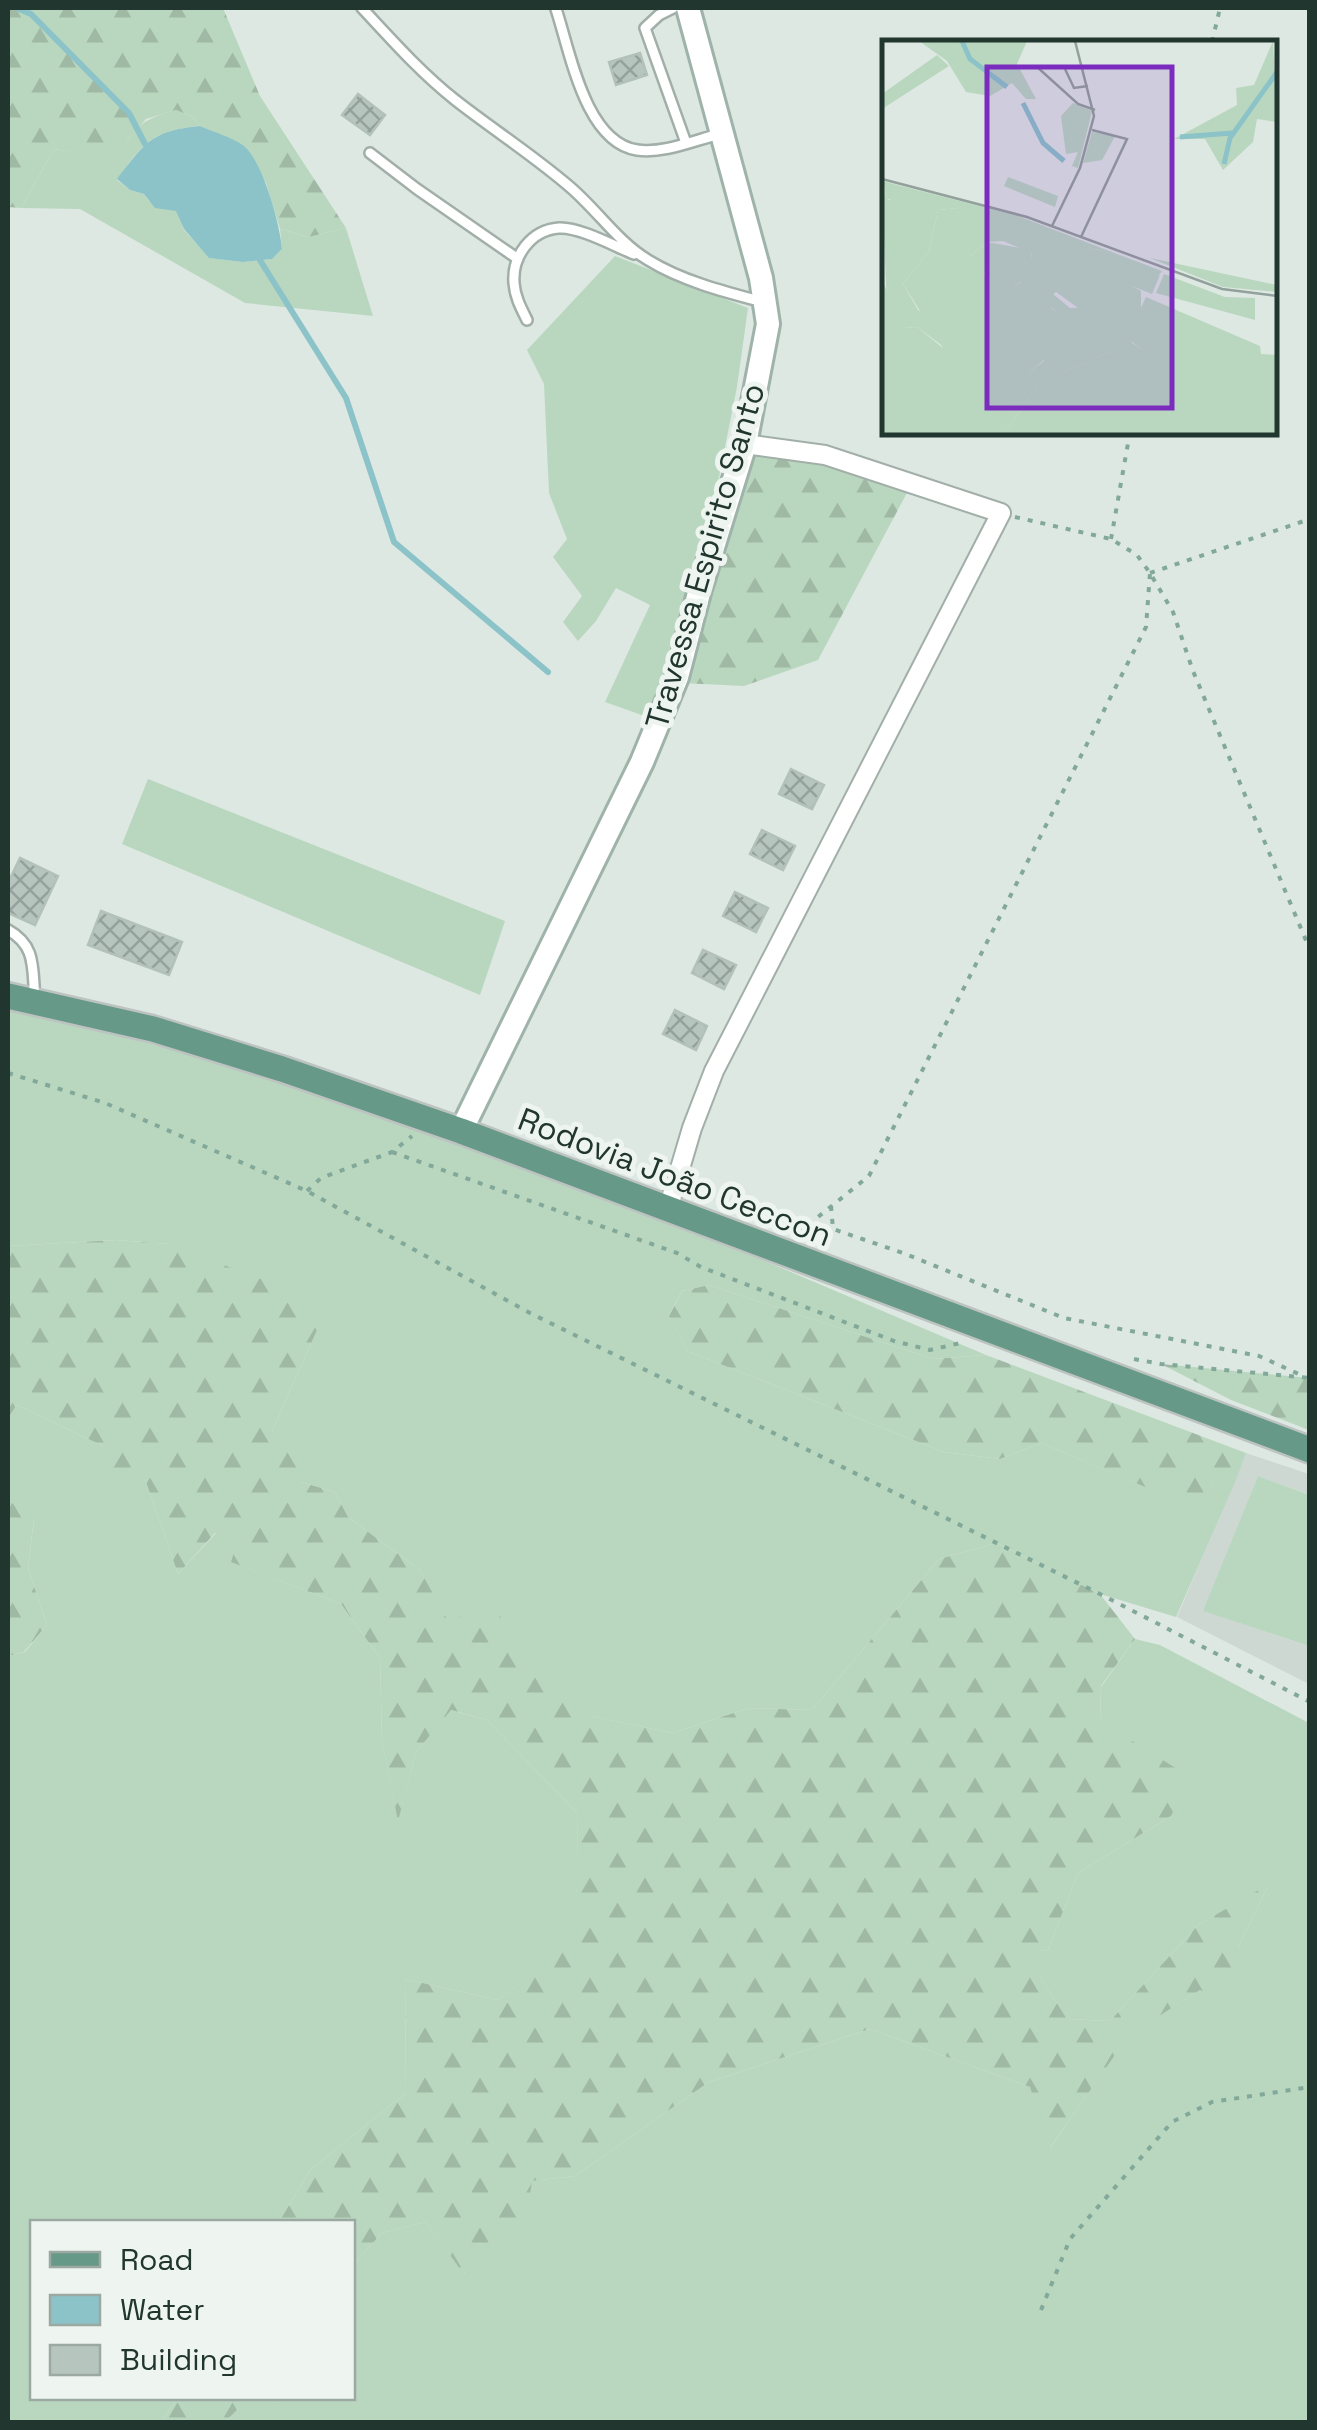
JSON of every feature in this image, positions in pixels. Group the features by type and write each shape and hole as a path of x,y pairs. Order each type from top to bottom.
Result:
{"main road":[{"name":"Rodovia João Ceccon","path":"8,996 154,1029 282,1069 461,1132 1310,1450"}],"street":[{"name":"Travessa Espirito Santo","path":"461,1132 660,719 745,444 765,347 768,324 761,278 688,8"},
{"path":"668,1209 714,1071 1001,513 825,455 745,444"}],"lane":[{"path":"362,8 411,61 453,98 558,177 646,258"},
{"path":"673,8 658,11 645,28 686,143"},
{"path":"556,9 588,106 604,130 622,144 638,150 668,148 720,134"},
{"path":"370,152 518,259"},
{"path":"527,320 514,280 518,259 529,240 561,228 586,234 699,282 766,303"},
{"path":"8,930 28,946 35,1002"}],"path":[{"path":"1212,40 1220,8"},
{"path":"1111,539 1129,435"},
{"path":"1001,513 1111,539 1138,555 1173,612 1193,672 1310,950"},
{"path":"1150,573 1310,520"},
{"path":"777,1250 869,1176 1146,627 1150,573"},
{"path":"8,1073 105,1103 306,1192 530,1313 1310,1702"},
{"path":"306,1192 321,1178 392,1152 412,1136"},
{"path":"392,1152 677,1253 701,1267 894,1341 930,1350 958,1346 990,1330"},
{"path":"832,1206 833,1229 1064,1318 1259,1356 1308,1377"},
{"path":"1161,1364 1308,1377"},
{"path":"1041,2310 1070,2239 1172,2122 1212,2102 1310,2087"}],"shaded area":[{"path":"1246,1453 1309,1474 1309,1495 1258,1476 1204,1611 1309,1646 1309,1684 1177,1617"}],"green space":[{"path":"8,8 223,8 260,96 346,228 309,237 280,229 266,183 245,147 176,110 146,119 129,138 118,159 54,149 21,208 8,207"},
{"path":"176,110 193,117 200,126 171,131 151,140 117,180 144,194 149,201 177,211 184,230 210,258 243,262 272,259 282,249 280,229 309,237 346,228 373,316 245,303 80,209 21,208 54,149 118,158 140,125"},
{"path":"615,256 748,308 719,477 650,718 605,702 650,605 616,588 578,641 563,622 582,596 553,557 567,539 549,493 544,384 527,350"},
{"path":"753,451 819,459 909,489 818,660 744,686 681,683"},
{"path":"148,779 505,921 480,995 122,844"},
{"path":"8,1009 223,1063 417,1128 751,1255 986,1355 933,1359 709,1285 682,1291 669,1315 687,1351 944,1452 1000,1459 1041,1443 1201,1510 1213,1480 1236,1480 1176,1617 1100,1594 997,1543 939,1559 812,1710 749,1708 672,1733 586,1715 489,1605 453,1631 420,1570 348,1517 335,1492 301,1482 272,1431 318,1328 169,1244 115,1240 8,1246"},
{"path":"116,1240 169,1244 318,1301 318,1328 272,1431 298,1448 301,1482 335,1492 348,1517 420,1570 453,1630 467,1605 489,1604 587,1715 672,1733 749,1708 812,1710 939,1559 997,1543 1100,1594 1135,1639 1101,1686 1100,1721 1190,1777 1171,1816 1078,1873 1048,1950 1025,1953 1067,2019 1110,2021 1198,1925 1269,1884 1238,1947 1259,1964 1234,2001 1200,1990 1129,2035 1049,2149 1030,2087 870,2029 709,2082 575,2176 532,2181 525,2228 463,2273 426,2222 382,2233 355,2263 355,2220 280,2220 310,2170 406,2093 405,1979 498,2000 575,1943 578,1814 487,1720 451,1710 416,1752 398,1821 382,1741 380,1658 341,1604 231,1562 240,1533 215,1533 178,1574 145,1479 111,1483 103,1446 17,1405 8,1418 8,1246"},
{"path":"709,1285 933,1359 986,1355 1246,1453 1236,1480 1213,1480 1202,1511 1041,1443 1000,1459 944,1452 687,1351 669,1316 682,1291"},
{"path":"1161,1364 1309,1378 1309,1430 1231,1400"},
{"path":"17,1405 103,1446 145,1479 178,1574 216,1533 241,1533 232,1562 341,1604 380,1658 382,1741 398,1819 416,1752 450,1710 487,1720 578,1814 576,1943 498,2000 405,1979 406,2093 310,2170 280,2220 30,2220 30,2400 176,2400 162,2422 8,2422 8,1656 25,1652 47,1625 28,1568 34,1519 8,1500 8,1418"},
{"path":"1258,1476 1309,1495 1309,1646 1203,1611"},
{"path":"8,1500 34,1518 28,1568 47,1625 24,1652 8,1656"},
{"path":"1135,1639 1160,1645 1309,1723 1309,2422 225,2422 239,2408 275,2408 273,2400 355,2400 355,2263 382,2233 426,2222 464,2273 531,2181 575,2176 709,2082 870,2029 1030,2087 1050,2148 1129,2034 1200,1990 1238,1947 1268,1886 1198,1925 1110,2021 1067,2019 1024,1952 1048,1950 1078,1873 1171,1816 1100,1721 1101,1687"},
{"path":"176,2400 273,2400 276,2408 239,2408 225,2422 162,2422"}],"water":[{"path":"200,126 244,146 258,165 281,238 282,249 272,259 243,262 209,258 184,229 176,211 155,208 144,194 130,190 117,179 151,140 170,131"}],"building":[{"path":"640,53 647,75 616,85 609,62"},
{"path":"358,94 385,115 370,135 342,115"},
{"path":"791,769 824,785 812,809 779,794"},
{"path":"762,830 795,846 783,870 750,854"},
{"path":"20,858 58,876 35,925 8,913 8,883"},
{"path":"735,892 768,908 756,932 723,916"},
{"path":"101,911 182,942 169,975 88,945"},
{"path":"703,950 736,965 724,989 692,973"},
{"path":"675,1010 707,1026 696,1050 663,1034"}],"waterway":[{"path":"17,8 31,14 129,113 150,148"},
{"path":"258,257 346,398 394,542 548,672"}]}
